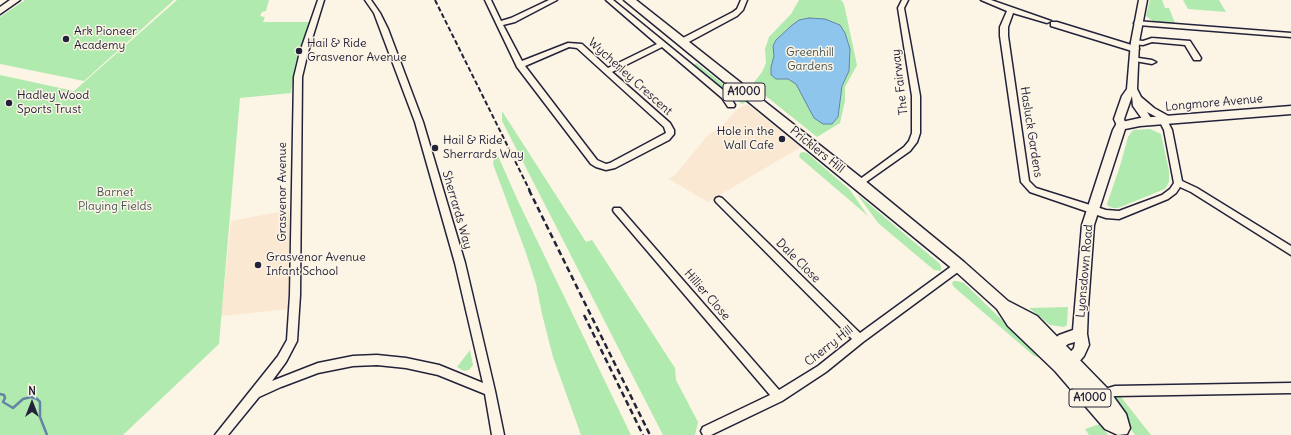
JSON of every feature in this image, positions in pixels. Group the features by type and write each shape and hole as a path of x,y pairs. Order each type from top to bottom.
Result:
{"main road":[{"name":"Pricklers Hill","path":"629,0 959,266 1002,304 1014,321 1052,350"},
{"name":"Longmore Avenue","path":"1144,122 1291,110"},
{"path":"1121,126 1144,122"},
{"name":"Lyonsdown Road","path":"1066,363 1079,352 1082,345 1080,334 1081,307 1088,225 1118,130 1121,126"},
{"name":"Lyonsdown Road","path":"1052,350 1069,337 1080,334"},
{"name":"A1000","path":"1052,350 1066,363 1096,397 1111,423 1123,432"}],"street":[{"path":"0,11 16,0"},
{"name":"Grasvenor Avenue","path":"221,435 282,359 292,341 295,295 298,77 304,52 321,0"},
{"name":"Sherrards Way","path":"368,0 384,29 419,122 460,263 490,391 498,435"},
{"path":"488,0 498,24 520,65"},
{"path":"498,24 513,20 554,0"},
{"path":"609,0 687,63 725,96 730,105"},
{"path":"682,42 735,14 740,10 744,0"},
{"name":"The Fairway","path":"859,184 907,149 913,142 916,133 916,96 901,8 905,0"},
{"path":"984,0 1010,11 1135,45 1152,40 1187,43 1197,58"},
{"name":"Lyonsdown Road","path":"1121,126 1119,119 1127,96 1132,89 1135,45 1143,0"},
{"name":"Hasluck Gardens","path":"1010,11 1004,27 1004,36 1025,182 1033,190 1093,209"},
{"path":"631,18 643,12"},
{"path":"1138,23 1291,36"},
{"path":"608,71 663,44"},
{"name":"Wycherley Crescent","path":"572,45 582,48 667,125 671,132 666,138 612,166 602,167 594,162 520,65 566,46 572,45"},
{"path":"687,63 700,57"},
{"path":"1135,59 1152,62"},
{"path":"1132,89 1138,99 1150,110 1166,120 1178,183 1194,190 1291,251"},
{"path":"1138,99 1138,106 1144,122"},
{"path":"1125,101 1144,122"},
{"name":"Lyonsdown Road","path":"1093,209 1106,214 1119,215 1165,197 1173,191 1178,183"},
{"name":"Dale Close","path":"719,200 859,339"},
{"name":"Hillier Close","path":"617,210 778,397"},
{"name":"Cherry Hill","path":"707,431 778,397 822,369 859,339 959,266"},
{"path":"256,393 318,368 353,361 377,360 406,363 439,370 490,391"},
{"path":"1096,397 1115,392 1291,388"}],"shaded area":[{"path":"747,104 801,147 708,202 669,179 676,174 707,136 725,123 735,111"},
{"name":"Grasvenor Avenue Infant School","path":"289,210 289,309 221,316 231,221"}],"green space":[{"name":"Ark Pioneer Academy","path":"25,0 174,0 84,81 0,64 0,17"},
{"name":"Barnet Playing Fields","path":"177,0 269,0 266,11 262,12 260,16 265,17 263,22 310,22 295,65 291,93 240,98 219,344 123,435 0,435 0,75 74,91"},
{"name":"Greenhill Gardens","path":"799,0 841,0 844,4 857,65 845,87 845,101 840,123 817,137 752,85 762,72 766,63 765,49 769,37 791,14"},
{"path":"1150,0 1162,0 1165,8 1169,8 1175,23 1154,22 1146,16"},
{"path":"1183,0 1219,0 1226,12 1188,9"},
{"path":"696,63 746,102 742,104 695,67 694,65"},
{"path":"502,111 586,242 592,240 675,368 676,380 698,422 695,435 663,435 502,121"},
{"path":"1150,129 1161,134 1169,171 1169,182 1165,189 1118,208 1108,206 1107,204 1128,137 1133,130"},
{"path":"495,149 518,201 631,435 581,435 553,357 536,284 526,253 493,164"},
{"path":"800,153 807,153 850,190 868,216 799,157"},
{"path":"857,194 939,263 941,266 941,271 934,270 878,223"},
{"path":"953,281 964,283 1041,358 1034,356 954,287 952,284"},
{"path":"1068,307 1067,325 1064,327 1050,325 1029,308"},
{"path":"470,350 473,365 469,370 464,371 457,367"},
{"path":"1114,395 1121,397 1151,435 1135,435 1108,398"},
{"path":"1100,424 1108,435 1089,435 1085,429"}],"water":[{"path":"809,18 825,19 840,25 845,33 850,49 849,71 842,86 838,117 832,124 823,124 814,118 796,84 788,79 776,79 771,75 771,67 774,56 773,46 776,40 799,20"}],"waterway":[{"path":"0,394 4,395 5,398 3,402 13,408 23,399 31,397 37,399 40,402 40,417 47,435"}],"railway":[{"path":"435,0 530,191"},
{"path":"529,190 650,435"},
{"path":"584,315 643,435"}],"place":[{"name":"Ark Pioneer Academy","path":"66,39"},
{"name":"Hail & Ride Grasvenor Avenue","path":"299,51"},
{"name":"Hadley Wood Sports Trust","path":"9,103"},
{"name":"Hole in the Wall Cafe","path":"782,139"},
{"name":"Hail & Ride Sherrards Way","path":"435,148"},
{"name":"Grasvenor Avenue Infant School","path":"258,265"}]}
